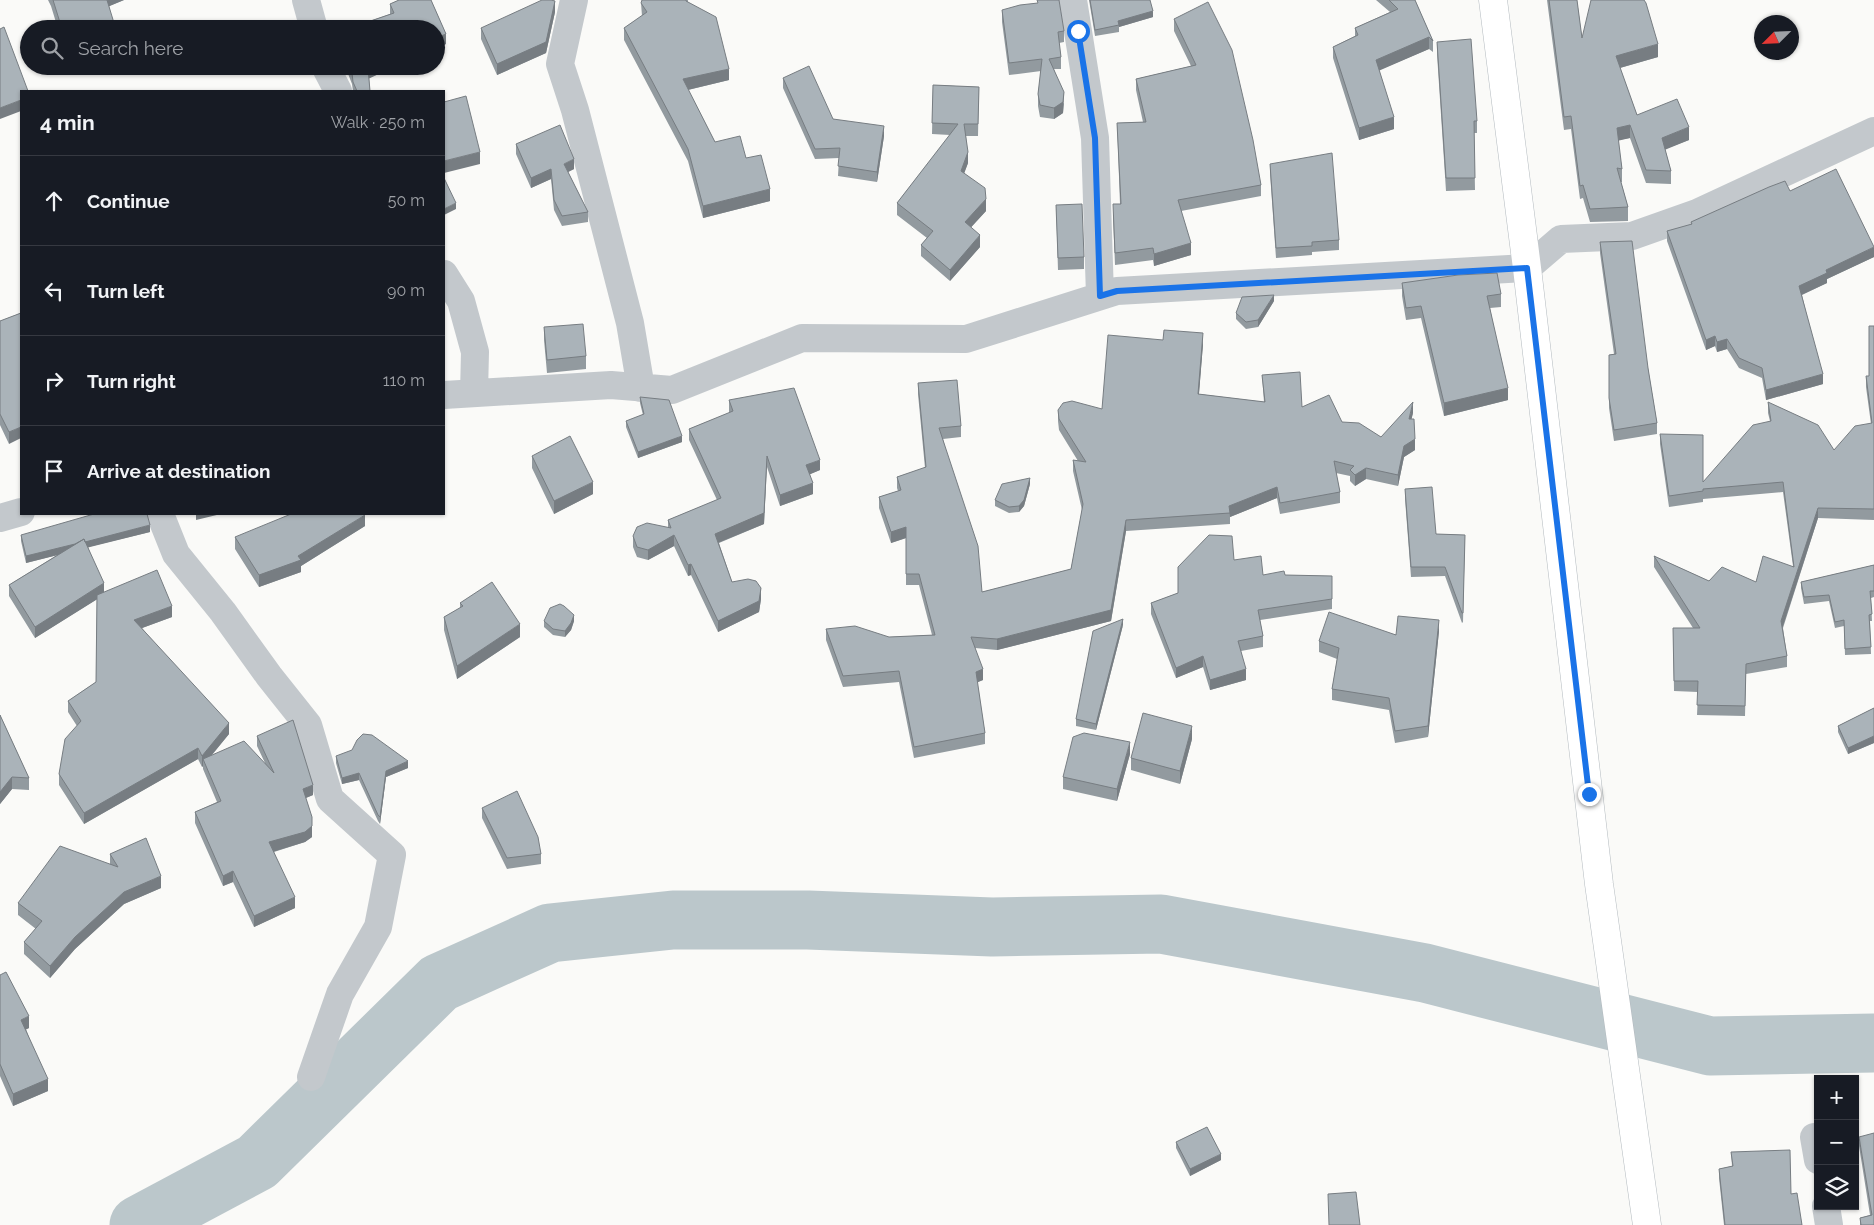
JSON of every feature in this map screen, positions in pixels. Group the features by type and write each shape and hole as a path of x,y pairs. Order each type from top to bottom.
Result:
{"street":[{"path":"306,0 312,20"},
{"path":"574,0 560,64 575,110 630,324 640,388"},
{"path":"1073,0 1095,138 1100,296"},
{"path":"1493,0 1527,268 1599,884 1647,1225"},
{"path":"330,75 337,90"},
{"path":"445,395 611,386 672,390 802,338 966,340 1117,291 1527,268 1561,240 1632,236 1697,213 1874,131"},
{"path":"445,276 461,301 475,352 474,393"},
{"path":"0,518 20,512"},
{"path":"160,515 176,554 223,612 269,676 308,725 330,799 392,855 378,927 340,994 311,1077"},
{"path":"1827,1210 1829,1225"}],"building":[{"path":"53,0 107,0 113,20 59,20"},
{"path":"399,0 431,0 440,20 373,20 394,13 390,4"},
{"path":"542,0 555,1 546,42 497,64 481,28"},
{"path":"642,0 686,0 716,17 729,69 683,79 715,142 740,136 746,158 761,155 770,189 703,206 688,149 624,28 647,12 641,3"},
{"path":"1037,0 1059,0 1064,31 1058,32 1061,57 1049,59 1064,92 1063,102 1054,108 1040,105 1038,94 1042,59 1009,63 1002,10 1038,3"},
{"path":"1090,0 1150,0 1153,11 1118,21 1119,25 1095,30"},
{"path":"1389,0 1415,0 1433,41 1429,37 1376,60 1394,117 1359,128 1333,47 1358,35 1355,28 1398,9"},
{"path":"1549,0 1577,0 1582,38 1591,0 1644,0 1646,3 1658,44 1616,56 1637,115 1677,99 1689,127 1662,138 1671,171 1646,170 1630,125 1617,128 1622,169 1617,168 1628,207 1590,209 1583,185 1580,186 1571,116 1564,117"},
{"path":"1208,2 1232,50 1253,140 1261,185 1178,200 1191,243 1154,254 1153,248 1115,253 1113,204 1121,204 1117,123 1146,122 1136,79 1196,65 1174,19"},
{"path":"4,27 20,70 20,75 22,75 28,90 20,90 20,100 0,108 0,29"},
{"path":"1471,39 1477,121 1474,121 1475,178 1446,178 1437,42"},
{"path":"809,66 833,119 884,126 877,172 838,166 840,148 815,149 783,78"},
{"path":"352,75 369,75 370,90 357,90"},
{"path":"933,85 979,87 978,124 964,124 968,152 961,171 985,188 986,199 965,222 980,235 950,270 921,245 933,231 897,203 958,124 932,123"},
{"path":"466,96 480,152 445,161 445,102"},
{"path":"560,125 574,159 564,164 588,212 562,216 554,200 551,169 531,178 516,144"},
{"path":"1332,153 1339,240 1312,242 1312,246 1276,248 1270,164"},
{"path":"1836,169 1874,247 1826,270 1827,273 1799,286 1823,374 1766,390 1762,368 1739,358 1727,339 1717,342 1715,336 1706,340 1667,231 1692,224 1691,222 1785,181 1790,191"},
{"path":"445,180 456,203 445,208"},
{"path":"1082,204 1084,257 1058,258 1056,205"},
{"path":"1632,241 1657,423 1614,430 1609,398 1609,355 1616,354 1600,242"},
{"path":"1497,273 1501,294 1487,296 1508,388 1444,403 1421,306 1406,308 1402,283 1458,275"},
{"path":"1274,295 1258,320 1246,322 1236,313 1242,297"},
{"path":"20,313 20,427 9,432 0,414 0,321"},
{"path":"583,324 586,356 547,360 544,327"},
{"path":"1869,326 1874,326 1874,509 1818,508 1781,621 1787,656 1746,664 1745,706 1697,705 1698,681 1674,681 1673,628 1700,628 1654,556 1709,581 1722,567 1756,582 1763,556 1794,567 1783,482 1703,489 1703,491 1669,496 1660,434 1703,435 1703,482 1753,425 1771,421 1768,402 1818,425 1834,450 1855,426 1872,423 1866,376 1869,376"},
{"path":"1164,330 1203,333 1198,394 1265,402 1262,375 1300,372 1302,407 1329,395 1342,422 1359,423 1381,437 1413,402 1409,419 1414,419 1415,439 1404,446 1398,475 1366,468 1355,475 1350,470 1354,466 1334,461 1340,492 1280,503 1277,487 1229,506 1230,513 1126,520 1111,610 997,639 971,637 983,669 976,672 985,733 914,747 899,671 843,676 826,629 855,626 889,637 935,635 919,574 906,574 906,527 891,532 879,497 901,490 897,477 926,467 918,383 957,380 961,426 939,428 978,546 982,592 1071,569 1083,504 1073,460 1086,462 1059,419 1058,410 1063,403 1072,401 1102,409 1108,335 1163,340"},
{"path":"794,388 820,460 806,465 813,483 780,495 767,456 764,513 715,534 732,582 748,579 756,581 761,588 759,601 718,621 691,564 688,565 674,535 648,550 637,547 633,536 637,527 647,523 671,528 668,520 721,498 689,429 733,411 729,400"},
{"path":"640,397 669,400 682,436 638,452 626,421 644,414"},
{"path":"570,436 593,482 554,501 532,456"},
{"path":"1030,478 1024,500 1019,506 1009,507 995,500 1002,484"},
{"path":"1432,487 1436,534 1465,535 1463,613 1445,567 1411,567 1405,489"},
{"path":"91,515 147,515 150,525 85,542 84,539 75,544 26,556 21,535"},
{"path":"289,515 365,515 298,556 301,560 259,575 235,537"},
{"path":"1209,535 1232,536 1234,560 1261,556 1263,575 1284,571 1285,575 1332,576 1332,599 1258,610 1263,636 1238,641 1246,669 1210,680 1203,656 1176,668 1151,603 1178,593 1178,567"},
{"path":"84,539 104,583 35,627 9,585"},
{"path":"1874,565 1874,591 1870,591 1872,614 1869,615 1871,647 1845,649 1844,620 1835,622 1829,595 1804,597 1801,582"},
{"path":"157,570 172,606 134,620 229,723 202,756 198,748 84,813 59,774 65,739 81,721 68,701 96,682 97,595"},
{"path":"492,582 520,624 457,666 444,617 463,606 460,603"},
{"path":"560,604 574,615 565,631 553,629 544,621 550,608"},
{"path":"1329,612 1396,635 1398,616 1439,620 1428,726 1395,731 1389,698 1332,689 1339,648 1319,641"},
{"path":"1123,619 1096,724 1076,719 1093,631"},
{"path":"1874,708 1874,736 1848,748 1838,726"},
{"path":"1143,713 1192,726 1180,771 1131,758"},
{"path":"0,715 29,778 12,777 0,792"},
{"path":"293,720 313,785 303,789 312,817 312,826 305,832 269,842 295,897 254,916 233,871 223,876 195,812 221,801 203,759 244,741 274,773 257,736"},
{"path":"1084,733 1130,742 1117,789 1063,777 1073,737"},
{"path":"363,734 372,735 408,761 386,771 380,817 359,773 342,778 336,756 352,750 357,740"},
{"path":"517,791 538,837 541,854 507,858 482,808"},
{"path":"146,838 161,876 124,892 75,937 50,966 24,942 42,921 18,903 60,846 118,867 110,854"},
{"path":"6,972 29,1016 21,1020 48,1079 13,1094 0,1064 0,975"},
{"path":"1207,1127 1221,1154 1190,1169 1176,1142"},
{"path":"1874,1133 1874,1225 1861,1225 1860,1218 1872,1215 1859,1137"},
{"path":"1790,1150 1791,1194 1797,1193 1802,1225 1725,1225 1719,1169 1733,1166 1731,1152"},
{"path":"1356,1192 1360,1225 1329,1225 1328,1194"}],"waterway":[{"path":"139,1225 257,1162 439,983 550,933 673,920 808,920 992,927 1161,924 1425,973 1710,1046 1874,1043"}],"route":[{"path":"1078,31 1095,138 1100,296 1117,291 1527,268 1589,794"}]}
